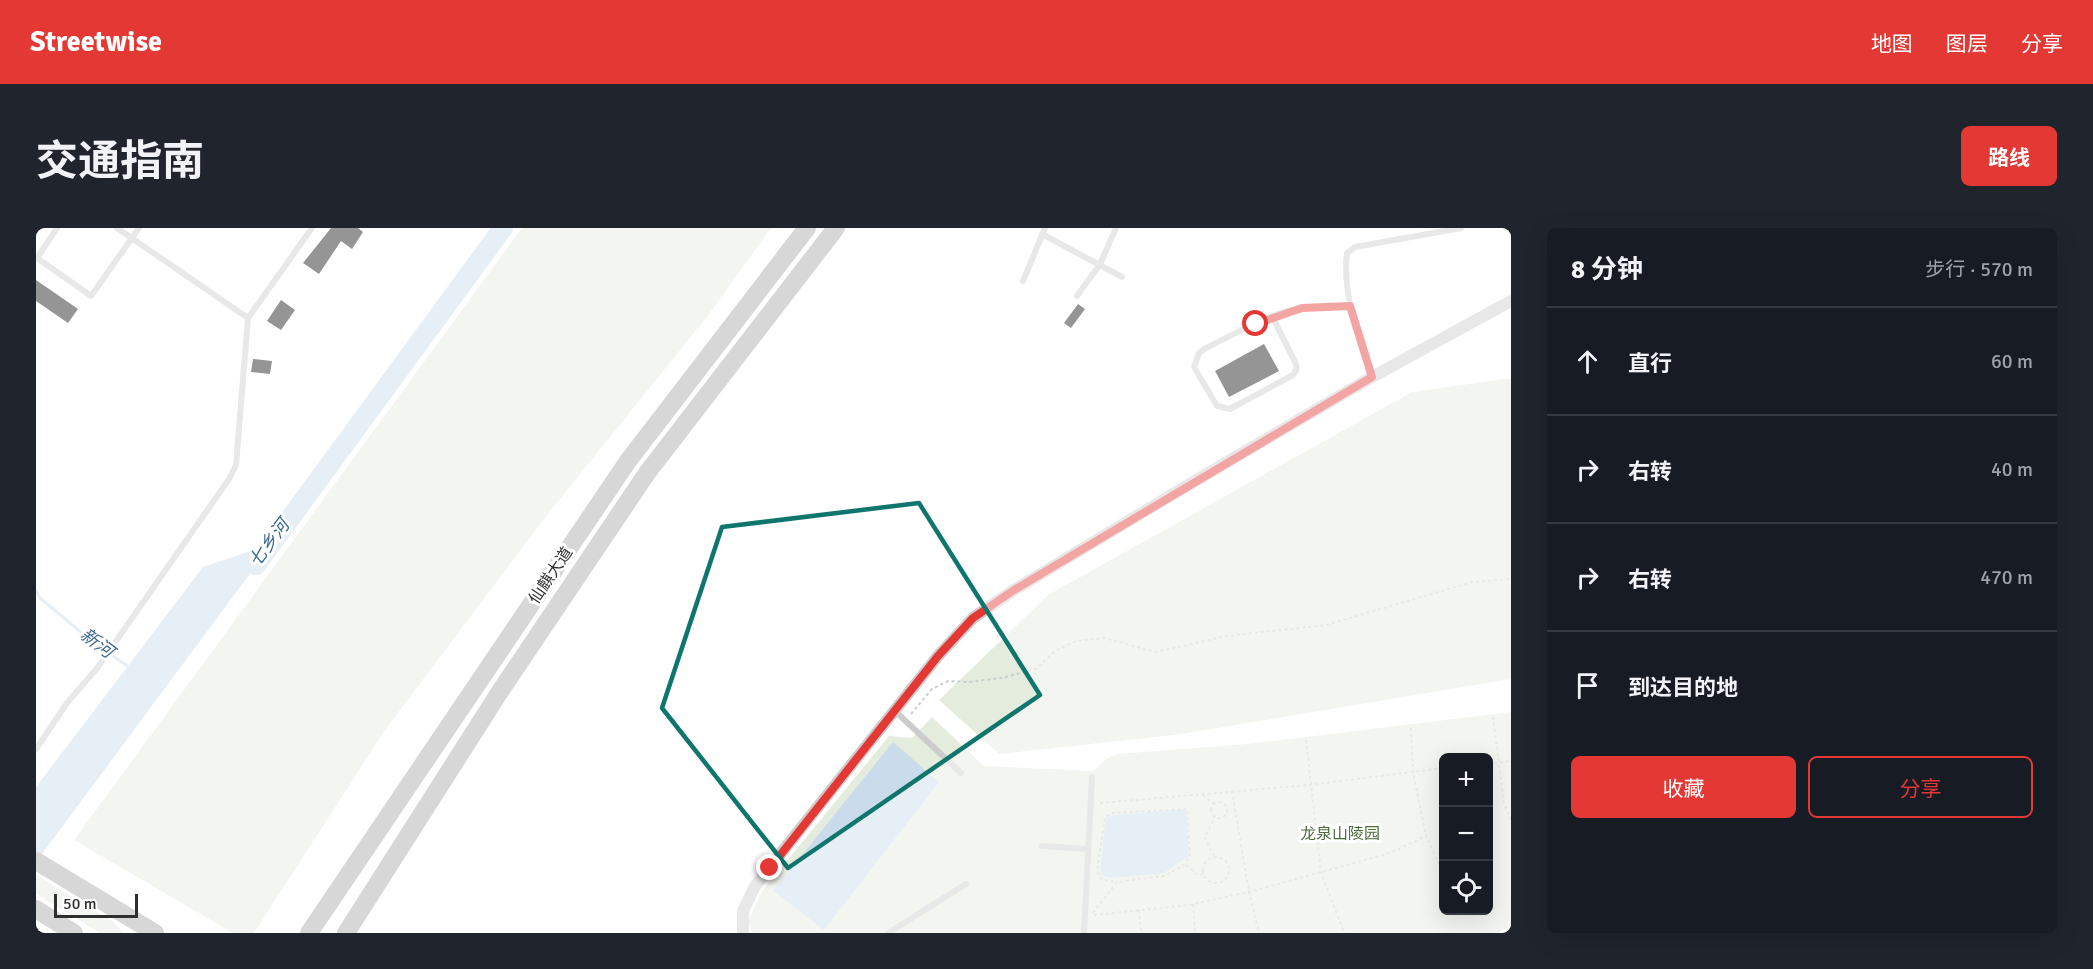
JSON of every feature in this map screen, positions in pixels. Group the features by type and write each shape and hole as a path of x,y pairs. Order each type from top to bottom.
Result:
{"main road":[{"name":"仙麒大道","path":"309,933 628,461 807,228"},
{"name":"仙麒大道","path":"346,933 499,693 647,473 836,228"},
{"path":"36,861 155,933"},
{"path":"36,909 67,929"}],"street":[{"path":"743,933 743,911 755,886 938,656 981,613 1014,590 1372,377 1511,301"}],"lane":[{"path":"57,228 37,258 91,296 139,228"},
{"path":"117,228 248,318"},
{"path":"36,749 68,703 117,641 229,479 236,465 248,318 312,228"},
{"path":"1077,296 1100,264 1116,228"},
{"path":"1372,377 1350,306 1346,260 1351,249 1461,228"},
{"path":"1023,280 1043,231 1122,277"},
{"path":"1272,316 1295,362 1296,369 1293,375 1230,409 1217,406 1194,367 1199,353 1272,316 1302,308 1350,306"},
{"path":"895,711 961,773"},
{"path":"1084,933 1092,777"},
{"path":"1042,846 1088,849"},
{"path":"888,933 966,884"}],"path":[{"path":"905,721 932,689 948,681 969,682 1001,678 1036,669 1055,651 1076,641 1104,638 1156,652 1226,636 1326,625 1472,582 1511,579"},
{"path":"1493,717 1504,803 1511,820"},
{"path":"1411,728 1413,771 1426,836 1439,866"},
{"path":"1306,740 1309,784 1321,872 1344,933"},
{"path":"1493,764 1511,761"},
{"path":"1091,804 1309,784 1439,768"},
{"path":"1232,791 1249,892 1259,932 1251,933"},
{"path":"1202,794 1214,804"},
{"path":"1214,804 1220,802 1226,805 1227,811 1224,816 1215,816"},
{"path":"1214,804 1212,810 1215,816"},
{"path":"1187,809 1190,856 1185,864 1166,876 1116,882 1102,880 1097,871 1103,820 1113,813 1187,809"},
{"path":"1214,856 1205,862 1203,874 1208,881 1218,884 1227,878 1230,868 1224,859 1214,856 1205,838 1215,816"},
{"path":"1116,882 1090,916 1192,904 1249,892 1390,853 1426,836"},
{"path":"1185,864 1198,874 1203,874"},
{"path":"1192,904 1195,933"},
{"path":"1139,910 1141,933"}],"highlighted area":[{"path":"919,503 1040,695 788,868 662,708 722,527"}],"green space":[{"path":"522,228 771,228 706,318 547,515 385,730 254,933 233,933 74,840"},
{"path":"1511,378 1511,679 1182,734 999,754 939,700 1048,595 1412,392"},
{"name":"龙泉山陵园","path":"1511,712 1511,926 1497,933 752,933 748,921 761,893 889,736 912,738 932,717 984,766 1093,771 1106,759 1117,754 1247,744"},
{"path":"36,875 112,921 124,933 100,933 36,894"}],"water":[{"name":"七乡河","path":"272,544 36,862 36,787 203,567"},
{"path":"893,742 939,782 824,930 773,891"},
{"path":"1186,809 1189,856 1164,873 1110,878 1104,876 1100,869 1106,818 1114,815"}],"building":[{"path":"331,228 358,228 363,232 352,249 341,241 319,274 303,263"},
{"path":"36,280 78,309 68,323 36,301"},
{"path":"281,300 295,310 281,330 267,321"},
{"path":"1078,304 1085,309 1071,328 1064,323"},
{"path":"1264,344 1279,371 1229,397 1215,371"},
{"path":"253,359 272,361 270,374 251,372"}],"waterway":[{"name":"七乡河","path":"256,565 503,228"},
{"name":"新河","path":"36,591 40,598 89,639 130,668"}],"route":[{"path":"770,868 938,656 973,618 1014,590 1372,377 1350,306 1302,308 1272,316 1256,324"}]}
